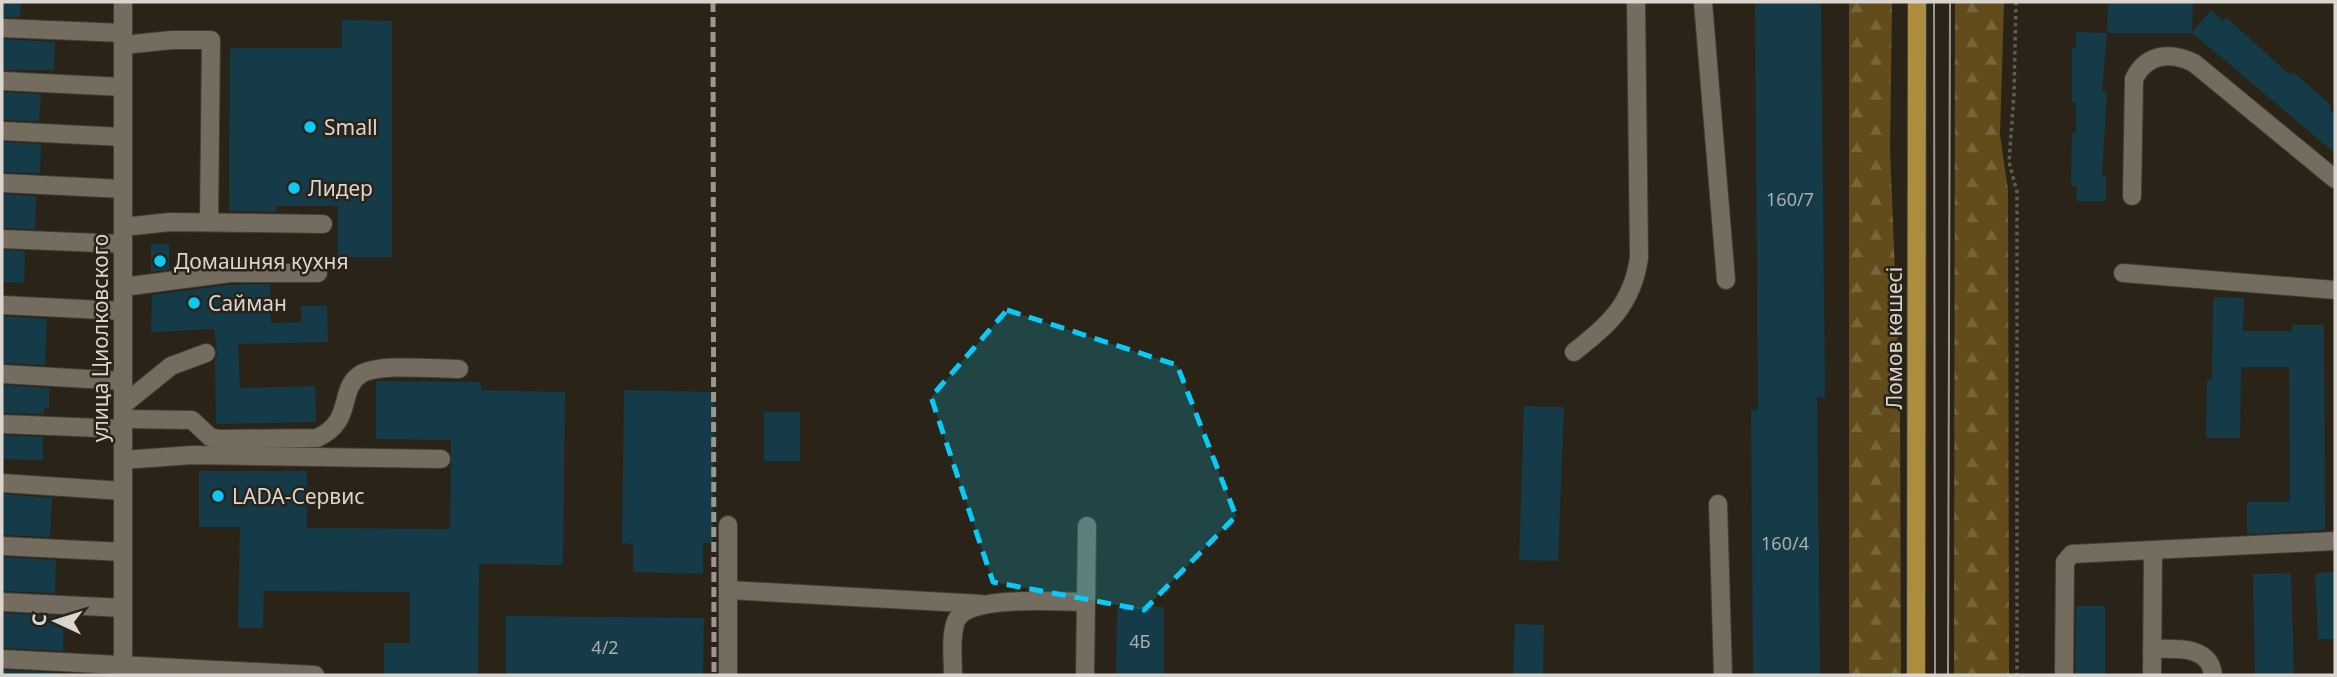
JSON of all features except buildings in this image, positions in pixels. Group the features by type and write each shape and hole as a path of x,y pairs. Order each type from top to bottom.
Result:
{"main road":[{"name":"Ломов көшесі","path":"1916,675 1917,2"}],"street":[{"name":"улица Циолковского","path":"123,2 123,670"},
{"path":"1574,352 1604,328 1625,303 1635,283 1639,258 1636,2"},
{"path":"1703,2 1726,280"},
{"path":"2,27 123,39 211,40 209,222"},
{"path":"2132,196 2134,79 2143,65 2159,56 2172,55 2193,63 2335,179"},
{"path":"2,81 123,87"},
{"path":"2,131 123,137"},
{"path":"2,183 123,189"},
{"path":"2,239 123,235 170,222 323,224"},
{"path":"123,287 230,273 318,273"},
{"path":"2123,273 2335,290"},
{"path":"2,305 123,311"},
{"path":"123,418 170,366 206,353"},
{"path":"2,424 123,418 192,421 211,437 219,439 317,438 331,432 340,421 349,393 362,373 376,370 458,369"},
{"path":"2,374 123,381"},
{"path":"123,460 192,456 441,459"},
{"path":"2,483 123,491"},
{"path":"1717,504 1723,675"},
{"path":"728,525 728,675"},
{"path":"1085,675 1087,526"},
{"path":"2064,675 2065,562 2073,554 2335,541"},
{"path":"2,546 123,552"},
{"path":"2152,675 2153,551"},
{"path":"728,590 981,604 1086,602"},
{"path":"2,602 122,608"},
{"path":"953,675 956,622 965,609 981,604"},
{"path":"2152,649 2188,650 2202,654 2212,665 2213,675"},
{"path":"2,659 123,670 315,675"}],"path":[{"path":"2016,2 2009,162 2017,192 2017,675"}],"highlighted area":[{"path":"1007,310 1177,365 1236,516 1144,610 993,582 931,397"}],"green space":[{"path":"1849,2 1892,2 1890,148 1900,401 1901,675 1849,675"},
{"path":"1955,2 2004,2 2000,135 2008,190 2009,675 1954,675"}],"tram line":[{"path":"1934,2 1935,675"},
{"path":"1948,675 1950,2"}],"railway":[{"path":"713,2 714,675"}],"place":[{"name":"Small","path":"310,127"},
{"name":"Лидер","path":"294,188"},
{"name":"Домашняя кухня","path":"160,261"},
{"name":"Сайман","path":"194,303"},
{"name":"LADA-Сервис","path":"218,496"}]}
